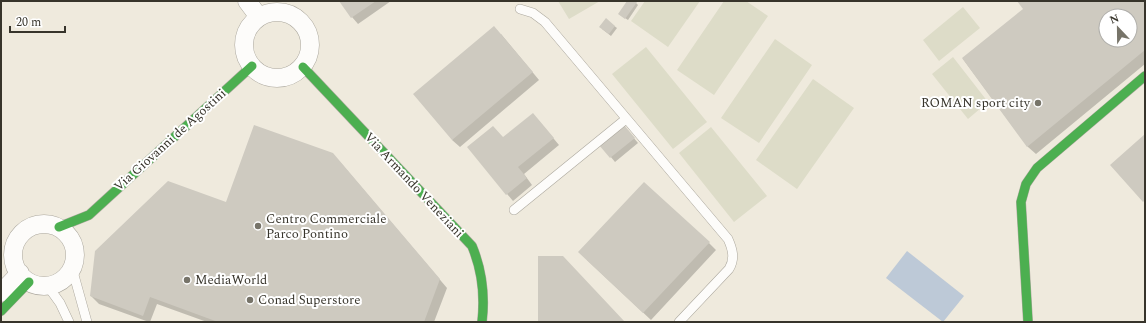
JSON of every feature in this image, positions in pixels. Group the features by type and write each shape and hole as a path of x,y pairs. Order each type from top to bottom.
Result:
{"street":[{"path":"246,1 259,17"},
{"path":"270,12 281,12 293,15 303,23 311,40 309,56 303,66 293,74 276,78 260,73 252,66 246,56 244,40 250,25 259,17 270,12"},
{"name":"Via Giovanni de Agostini","path":"59,227 89,215 252,66"},
{"name":"Via Armando Veneziani","path":"303,66 472,246 476,254 481,282 484,308 482,322"},
{"path":"1028,322 1021,202 1024,184 1037,168 1145,76"},
{"name":"Via Giovanni de Agostini","path":"75,248 89,215"},
{"path":"44,224 59,227 71,238 75,248 75,258 72,268 66,277 57,283 47,285 24,278 15,265 15,245 19,237 26,230 35,225 44,224"},
{"path":"1,293 24,278"},
{"path":"1,310 24,278"}],"lane":[{"path":"520,9 532,12 545,22 728,239 732,248 733,263 679,322"},
{"path":"514,210 626,119"},
{"path":"72,268 87,322"},
{"path":"47,285 60,302 69,322"}],"green space":[{"path":"558,1 600,1 569,19"},
{"path":"645,1 700,1 668,47 631,21"},
{"path":"724,1 746,1 768,16 714,95 677,70"},
{"path":"963,7 980,28 939,61 923,40"},
{"path":"775,39 812,65 759,143 721,118"},
{"path":"646,47 707,122 673,149 612,74"},
{"path":"953,57 988,102 968,119 932,74"},
{"path":"813,79 854,108 797,189 756,160"},
{"path":"711,127 767,196 734,222 679,153"}],"water":[{"path":"907,251 964,296 943,322 886,278"}],"building":[{"path":"339,1 376,1 351,18"},
{"path":"627,1 637,2 625,19 618,14"},
{"name":"ROMAN sport city","path":"1017,1 1145,1 1145,50 1027,147 962,58 1023,9"},
{"path":"606,18 615,26 609,34 599,27"},
{"path":"494,26 533,72 452,140 413,94"},
{"path":"533,113 554,138 518,167 527,178 506,195 467,147 493,126 503,137"},
{"name":"Centro Commerciale Parco Pontino","path":"254,125 333,153 440,279 424,322 218,322 150,297 143,316 90,296 95,251 168,181 226,202"},
{"path":"624,125 635,138 610,158 599,145"},
{"path":"1145,134 1145,200 1143,202 1110,165"},
{"path":"644,182 710,242 643,313 578,252"},
{"path":"538,256 563,256 625,322 538,322"}],"traffic: fast":[{"path":"59,227 89,215 252,66"},
{"path":"303,67 472,246 482,283 482,322"},
{"path":"1028,322 1021,202 1026,184 1037,168 1145,76"},
{"path":"1,311 29,282"}],"place":[{"name":"ROMAN sport city","path":"1038,103"},
{"name":"Centro Commerciale Parco Pontino","path":"258,226"},
{"name":"MediaWorld","path":"187,280"},
{"name":"Conad Superstore","path":"250,300"}]}
